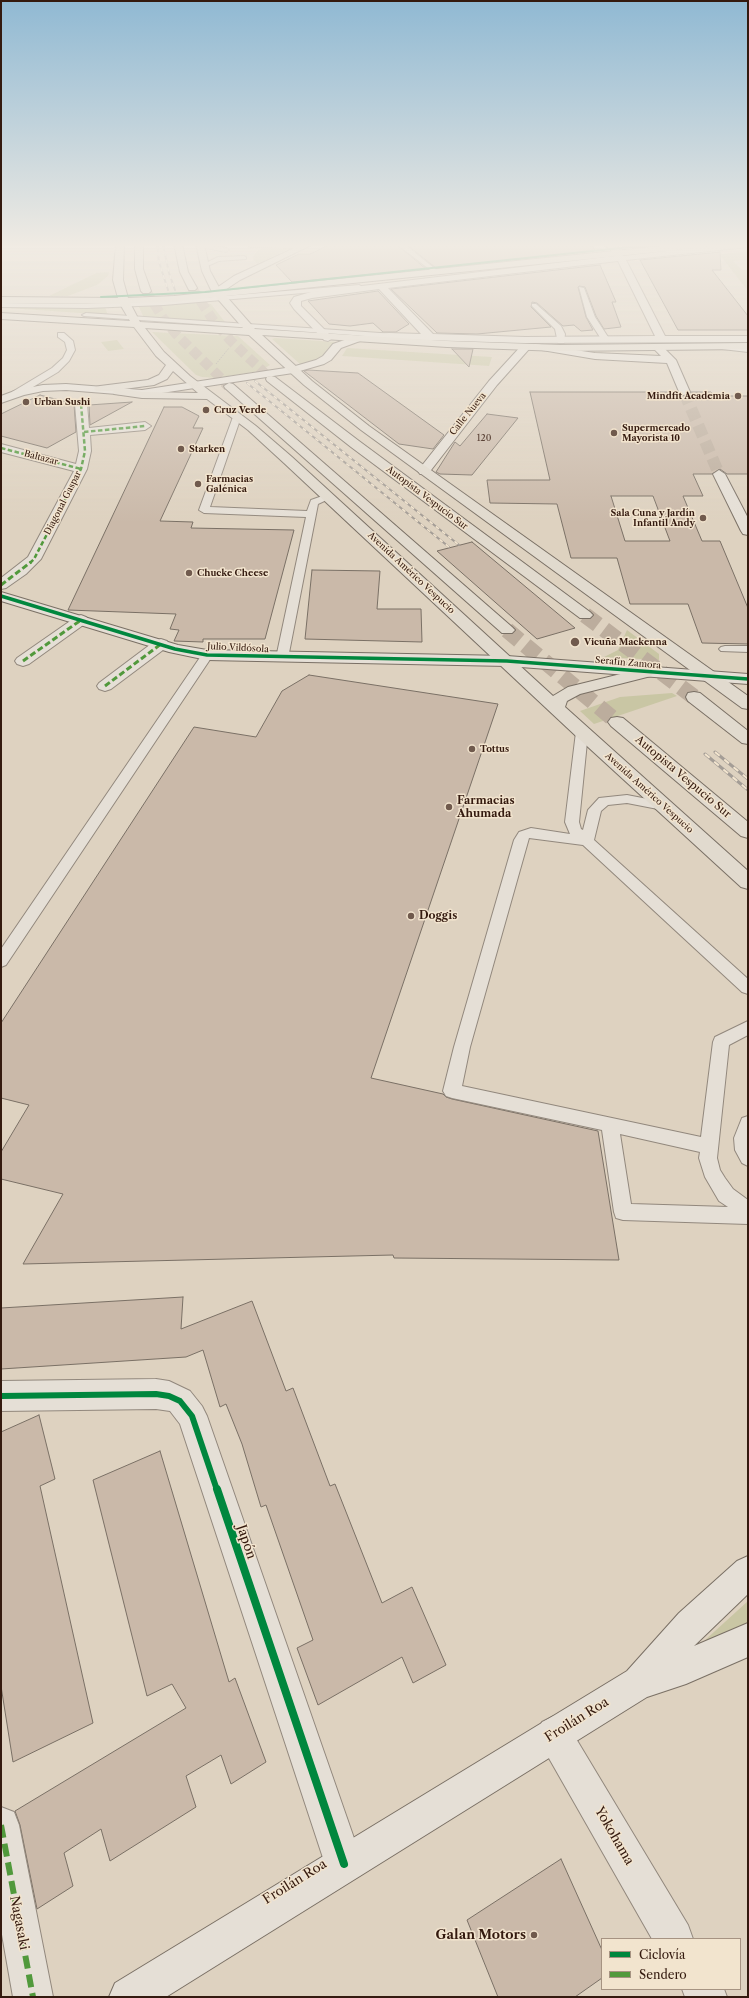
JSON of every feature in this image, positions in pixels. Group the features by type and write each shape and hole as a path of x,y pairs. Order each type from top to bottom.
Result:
{"main road":[{"path":"136,337 152,345"},
{"name":"Avenida Américo Vespucio","path":"146,337 152,345 194,385 207,396 237,416 328,497 582,732 748,882"},
{"path":"259,337 293,370 342,411 748,704"},
{"path":"345,337 356,339 529,345 661,344 692,348 748,346"},
{"path":"100,389 129,387 150,383 163,377 172,365"},
{"name":"Autopista Vespucio Sur","path":"271,379 355,444 585,615"},
{"path":"229,386 507,630"},
{"path":"118,392 142,395 207,396"},
{"path":"556,708 560,698 574,690 645,673"},
{"path":"694,697 748,739"},
{"name":"Autopista Vespucio Sur","path":"617,722 748,832"}],"street":[{"path":"1,400 15,394 50,387 100,389 118,392 152,392 293,370 320,362 327,358 337,346 356,339 379,337"},
{"path":"433,337 529,345 594,356 671,360 679,353 692,348"},
{"path":"658,337 671,360 684,392"},
{"path":"529,345 562,341 606,340 661,344 748,339"},
{"name":"Calle Nueva","path":"424,471 493,383 529,345"},
{"name":"Diagonal Gaspar","path":"2,595 34,558 81,469 85,451 81,404"},
{"path":"84,432 145,426"},
{"name":"Baltazar","path":"1,448 81,469"},
{"path":"719,474 747,528"},
{"name":"Julio Vildósola","path":"2,595 161,644 207,655 282,658 507,661"},
{"path":"23,661 81,620"},
{"path":"104,686 161,644"},
{"name":"Serafín Zamora","path":"507,661 645,673 748,679"},
{"name":"Japón","path":"1,1396 156,1394 174,1398 186,1408 194,1424 344,1864"},
{"name":"Froilán Roa","path":"638,1683 691,1625 748,1572"},
{"name":"Froilán Roa","path":"129,1997 638,1683 686,1666 748,1640"},
{"name":"Yokohama","path":"554,1734 673,1938"},
{"name":"Nagasaki","path":"1,1825 33,1997"}],"lane":[{"path":"15,394 55,370 66,359 71,350 69,341 64,337"},
{"path":"725,347 748,350"},
{"path":"237,416 204,510 311,514"},
{"path":"282,658 314,502 328,497"},
{"path":"725,649 748,649"},
{"path":"1,961 207,655"},
{"path":"582,732 572,822 575,831 748,988"},
{"path":"587,842 595,810 604,801 627,800 663,806"},
{"path":"587,842 531,833 524,835 521,840 462,1047 452,1091 709,1146"},
{"path":"748,1027 721,1042 708,1158 711,1171 726,1195 748,1211"},
{"path":"748,1123 743,1138 744,1150 748,1158"},
{"path":"610,1125 623,1212 748,1216"}],"path":[{"path":"215,365 229,348"}],"shaded area":[{"path":"157,337 239,337 270,365 260,371 216,378 196,375"},
{"path":"272,339 337,342 329,347 319,360 301,365"},
{"path":"117,340 124,349 108,351 101,342"},
{"path":"347,348 492,357 489,366 342,356"},
{"path":"627,630 659,654 659,660 604,657 618,650"},
{"path":"672,693 677,696 594,724 580,711 620,697"},
{"path":"748,1601 748,1623 710,1644 693,1647 703,1642"}],"building":[{"path":"452,349 473,349 469,367"},
{"path":"304,371 358,373 444,435 433,449 399,444"},
{"path":"530,392 677,392 684,396 691,392 711,392 714,396 748,396 748,474 727,474 720,469 712,474 693,474 703,496 683,496 702,541 720,541 748,608 748,644 702,643 688,604 630,604 617,558 571,558 557,504 490,503 487,480 550,480","holes":["611,496 653,496 670,541 625,541"]},
{"path":"40,395 74,404 76,432 47,448 1,436 1,414"},
{"path":"132,402 90,425 89,405"},
{"path":"164,407 182,407 199,416 193,428 203,428 160,521 193,522 191,528 294,530 265,639 203,639 203,642 174,641 179,630 170,629 176,614 68,610"},
{"path":"487,414 518,418 472,475 440,474 436,472 455,442 460,446"},
{"path":"472,542 575,628 537,639 437,551"},
{"path":"312,570 380,571 377,609 421,609 422,642 305,639"},
{"path":"309,675 498,704 371,1078 443,1094 452,1099 598,1131 619,1260 394,1258 393,1255 23,1264 63,1194 1,1179 1,1152 29,1105 1,1098 1,1023 194,727 256,737 282,691"},
{"path":"183,1297 181,1329 252,1301 286,1391 293,1388 330,1486 335,1484 382,1603 412,1587 446,1665 413,1683 402,1657 318,1705 297,1648 313,1640 266,1505 261,1507 242,1444 226,1404 220,1407 203,1350 186,1357 1,1369 1,1308"},
{"path":"39,1415 55,1479 40,1486 93,1723 13,1762 1,1686 1,1432"},
{"path":"160,1451 229,1682 235,1678 266,1762 231,1784 221,1755 186,1776 196,1807 110,1861 101,1829 64,1853 73,1886 37,1909 20,1825 15,1811 186,1708 172,1684 147,1696 93,1480"},
{"name":"Galan Motors","path":"561,1859 601,1948 601,1979 575,1997 498,1997 467,1920"}],"tunnel":[{"path":"179,337 226,383"},
{"path":"228,337 271,379"},
{"path":"226,383 229,386"},
{"path":"684,392 719,474"},
{"path":"585,615 694,697"},
{"path":"507,630 617,722"}],"railway":[{"path":"255,381 459,545"},
{"path":"247,383 449,547"},
{"path":"715,752 748,779"},
{"path":"705,754 748,790"}],"marked path":[{"path":"1,585 21,571 34,559 81,469 85,451 81,404"},
{"path":"84,432 145,426"},
{"path":"1,448 81,469"},
{"path":"23,661 81,620"},
{"path":"105,686 161,644"},
{"path":"1,1825 33,1997"}],"cycle path":[{"path":"1,596 175,649 207,655 507,661 748,679"},
{"path":"1,1396 156,1394 169,1396 180,1401 192,1416 344,1864"}],"place":[{"name":"Mindfit Academia","path":"738,396"},
{"name":"Urban Sushi","path":"26,402"},
{"name":"Cruz Verde","path":"206,410"},
{"name":"Supermercado Mayorista 10","path":"614,433"},
{"name":"Starken","path":"181,449"},
{"name":"Farmacias Galénica","path":"198,484"},
{"name":"Sala Cuna y Jardín Infantil Andy","path":"703,518"},
{"name":"Chucke Cheese","path":"189,573"},
{"name":"Vicuña Mackenna","path":"575,642"},
{"name":"Tottus","path":"472,749"},
{"name":"Farmacias Ahumada","path":"449,807"},
{"name":"Doggis","path":"411,916"},
{"name":"Galan Motors","path":"534,1935"}]}
